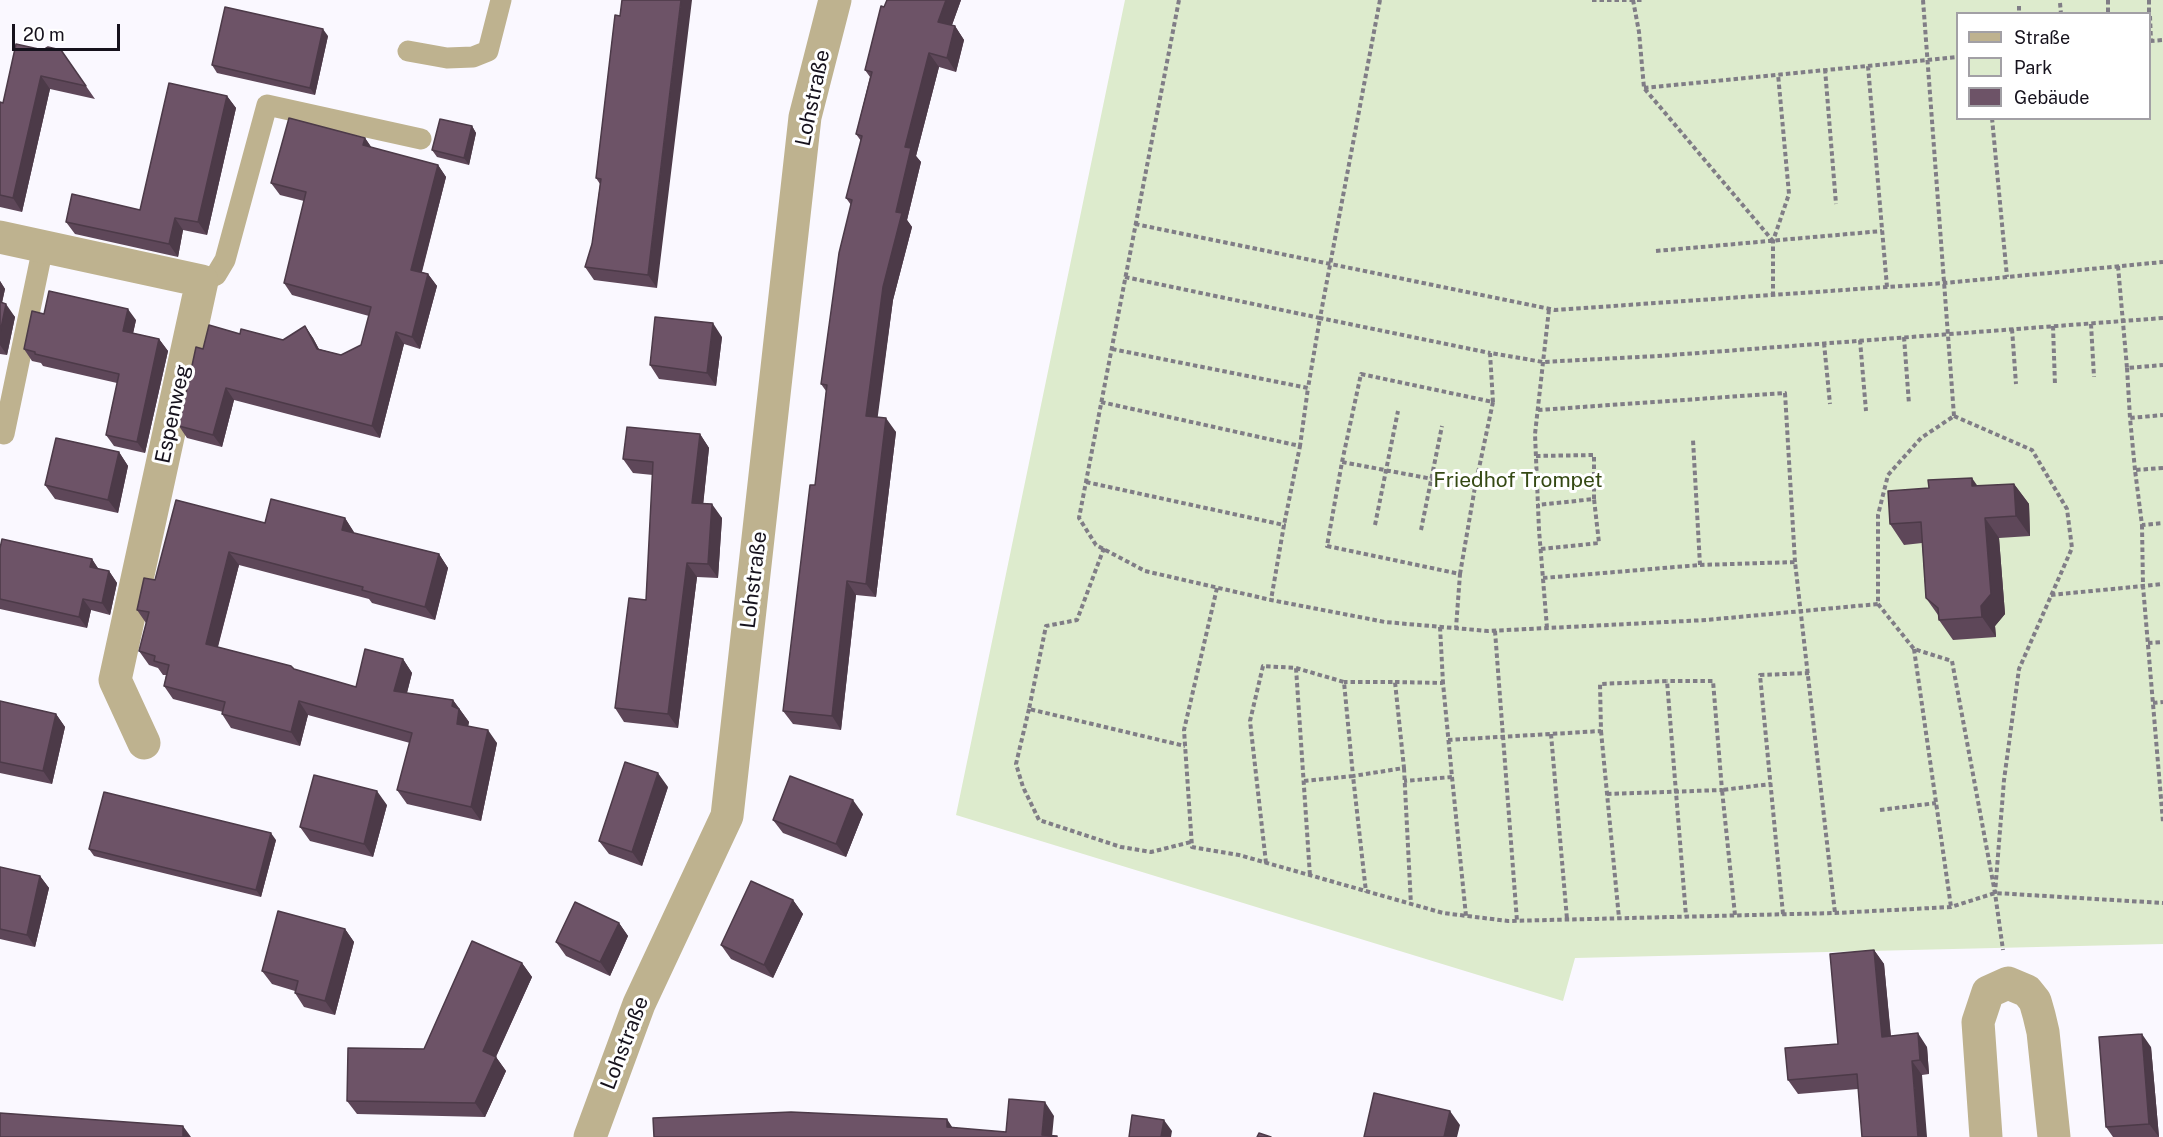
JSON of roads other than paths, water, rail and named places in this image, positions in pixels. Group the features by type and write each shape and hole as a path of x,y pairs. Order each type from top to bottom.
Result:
{"street":[{"name":"Lohstraße","path":"590,1137 639,1004 727,816 806,117 835,0"},
{"path":"0,237 202,281"},
{"name":"Espenweg","path":"144,743 114,680 202,281"},
{"path":"1986,1137 1978,1022 1988,992 2008,983 2027,991 2035,1001 2043,1032 2054,1137"}],"lane":[{"path":"408,51 447,58 473,57 488,51 501,0"},
{"path":"202,281 216,275 225,261 267,105 421,139"},
{"path":"4,434 43,247"}],"park label":[{"name":"Friedhof Trompet","path":"1518,481"}]}
